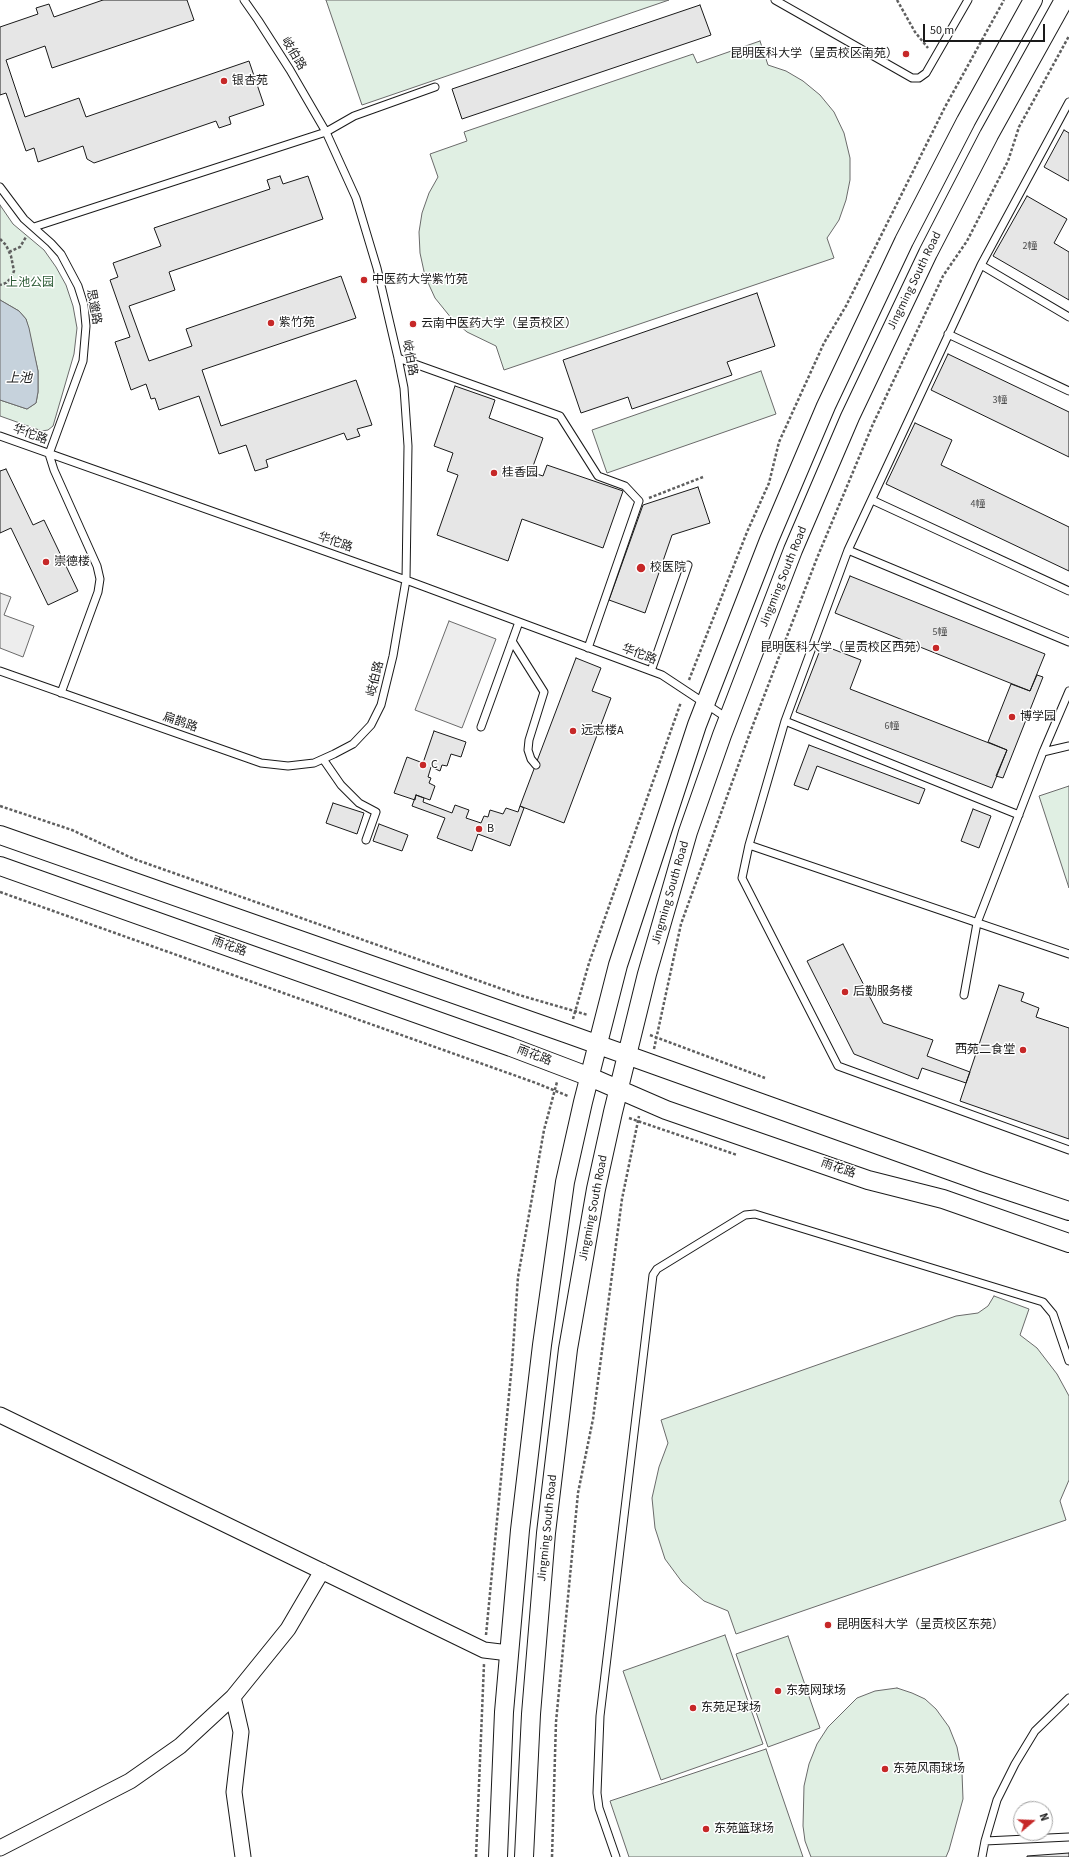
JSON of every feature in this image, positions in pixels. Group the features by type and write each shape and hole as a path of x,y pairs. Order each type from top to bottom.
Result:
{"street":[{"path":"498,1857 504,1712 509,1653 520,1530 542,1345 565,1182 583,1102 621,958 663,825 705,704 769,540 826,406 904,241 966,121 1033,0"},
{"name":"Jingming South Road","path":"524,1857 532,1706 546,1533 565,1372 596,1189 613,1112 648,974 688,832 728,719 793,550 850,417 928,253 989,135 1064,0"},
{"path":"0,836 598,1045 982,1182 1069,1211"},
{"name":"雨花路","path":"0,866 511,1047 666,1110 861,1177 943,1199 1069,1243"},
{"path":"0,1415 484,1650 509,1653"},
{"path":"0,1848 130,1781 180,1746 233,1697 288,1629 322,1571"},
{"path":"233,1697 241,1732 234,1792 243,1857"}],"lane":[{"name":"岐伯路","path":"244,0 286,64 326,132 356,198 377,268 404,388 408,446 406,580 392,663 381,705 370,725 353,744"},
{"path":"775,0 912,78 919,78 926,73 968,0"},
{"path":"34,227 326,132 354,116 435,88"},
{"path":"1069,102 981,265 848,550 785,721 749,845 742,878 838,1066 1069,1150"},
{"name":"思邈路","path":"0,187 24,219 51,242 70,269 78,286 84,305 86,326 84,361 49,454"},
{"path":"981,265 1069,317"},
{"path":"948,334 1069,391"},
{"path":"398,358 560,416 598,476 625,486 639,501 588,648"},
{"name":"华佗路","path":"0,436 406,580 662,675 728,719"},
{"path":"49,454 54,470 96,566 100,579 98,592 61,693"},
{"path":"872,500 1069,591"},
{"path":"848,550 1069,642"},
{"path":"651,671 688,565"},
{"path":"481,727 519,622"},
{"path":"512,642 544,692 528,745 531,759 536,765"},
{"name":"扁鹊路","path":"0,671 261,763 288,766 314,763 353,744"},
{"path":"964,995 978,923 1043,752 1069,691"},
{"path":"785,721 1019,816"},
{"path":"1043,752 1069,746"},
{"path":"324,759 341,785 359,803 376,812 366,840"},
{"path":"749,845 1069,954"},
{"path":"616,1857 599,1808 597,1793 600,1716 654,1272 745,1214 755,1214 1043,1302 1053,1314 1069,1361"},
{"path":"982,1857 997,1800 1015,1764 1035,1731 1069,1698"},
{"path":"985,1842 1069,1837"}],"path":[{"path":"898,0 914,32 928,48 937,53"},
{"path":"9,252 20,247 28,233 34,227"},
{"path":"0,239 6,245 14,271 11,278 6,283 0,285"},
{"path":"639,501 703,477"},
{"path":"0,806 72,830 134,859 520,995 604,1020"},
{"path":"0,892 536,1083 583,1102"},
{"path":"634,1030 765,1078"},
{"path":"613,1112 737,1155"},
{"path":"552,1857 556,1722 578,1493 593,1419 622,1199 637,1121"}],"green space":[{"path":"326,0 669,0 362,105"},
{"path":"760,41 768,65 786,71 803,81 820,95 834,112 844,133 850,158 850,180 846,200 839,220 827,238 834,258 504,370 496,346 467,332 452,319 435,298 425,276 420,253 419,232 422,213 429,193 438,177 430,154 467,141 464,132 693,54 697,63"},
{"name":"上池公园","path":"0,205 13,224 44,250 66,285 73,306 77,328 74,354 53,426 48,430 42,431 0,416 0,400 27,409 36,403 38,392 38,371 26,319 19,311 0,300"},
{"path":"761,371 776,414 607,473 592,430"},
{"path":"1069,786 1069,888 1039,796"},
{"path":"994,1296 1029,1309 1020,1335 1037,1348 1057,1374 1069,1396 1069,1480 1060,1501 1066,1520 736,1634 728,1611 704,1601 682,1582 665,1559 655,1528 652,1498 659,1467 668,1443 661,1420 956,1316 978,1313 988,1306"},
{"name":"东苑足球场","path":"725,1635 763,1744 661,1780 623,1671"},
{"name":"东苑网球场","path":"788,1636 820,1728 768,1747 736,1654"},
{"name":"东苑风雨球场","path":"897,1688 925,1699 936,1709 949,1727 957,1747 962,1773 963,1799 946,1857 811,1857 805,1841 803,1826 804,1786 809,1764 817,1744 828,1727 857,1698 875,1691"},
{"name":"东苑篮球场","path":"766,1749 803,1857 629,1857 610,1801"}],"shaded area":[{"path":"0,593 11,597 4,615 34,626 23,657 0,648"},
{"path":"449,621 496,639 462,728 415,710"}],"water":[{"name":"上池","path":"0,300 19,311 26,319 29,328 38,371 38,392 36,403 27,409 0,400"}],"building":[{"name":"银杏苑","path":"103,0 187,0 194,20 52,68 45,46 6,60 25,117 79,98 86,117 249,61 264,105 229,117 231,124 219,128 216,121 94,163 87,159 83,146 38,162 34,148 26,151 6,93 0,95 0,27 38,14 36,8 49,4 54,17"},
{"path":"700,5 711,35 462,119 452,89"},
{"path":"1064,130 1069,133 1069,181 1044,167"},
{"name":"紫竹苑","path":"280,176 283,184 308,176 323,219 169,272 175,290 129,306 149,361 192,346 186,329 341,276 356,318 202,370 221,426 356,380 372,425 357,429 360,436 347,440 344,433 266,460 268,467 255,471 246,445 219,454 199,396 159,410 155,398 151,399 146,384 131,390 115,342 130,337 110,280 118,277 113,263 161,246 154,228 270,189 267,180"},
{"path":"1027,196 1067,219 1054,243 1069,252 1069,300 993,256"},
{"path":"757,293 775,346 727,362 732,375 632,409 628,397 581,413 563,360"},
{"path":"948,354 1069,412 1069,457 931,390"},
{"name":"桂香园","path":"455,386 495,400 489,418 543,438 531,472 543,476 547,465 623,491 603,548 522,519 508,561 437,535 458,475 447,471 453,453 434,446"},
{"path":"915,423 952,440 941,465 1069,527 1069,571 886,484"},
{"name":"崇德楼","path":"6,469 33,525 44,520 78,591 48,605 11,528 0,533 0,471"},
{"name":"校医院","path":"698,487 710,523 672,535 645,613 609,600 643,505"},
{"path":"850,576 1045,654 1030,691 835,613"},
{"path":"822,645 861,660 850,689 1007,750 992,788 796,712"},
{"name":"远志楼A","path":"576,658 601,668 592,691 611,698 564,823 520,806"},
{"name":"博学园","path":"1037,675 1043,677 1003,778 996,776 1007,750 988,742 1011,684 1030,691"},
{"name":"C","path":"434,731 466,742 461,757 451,754 447,766 442,765 440,771 431,767 428,777 431,778 429,783 435,786 430,800 416,795 415,800 394,793 407,757 423,763"},
{"path":"809,745 925,789 919,804 817,766 808,790 794,785"},
{"name":"B","path":"416,795 424,798 423,802 452,813 455,805 469,810 466,818 481,823 484,816 488,817 490,810 503,814 506,808 518,812 520,806 524,808 510,846 478,834 472,851 437,838 445,818 412,806"},
{"path":"333,803 364,813 357,834 326,823"},
{"path":"973,809 991,816 979,848 961,841"},
{"path":"379,824 408,835 402,851 373,841"},
{"name":"后勤服务楼","path":"843,944 883,1023 933,1040 927,1056 970,1072 966,1083 922,1068 918,1079 854,1054 807,961"},
{"name":"西苑二食堂","path":"999,985 1024,993 1021,1001 1039,1008 1036,1017 1069,1028 1069,1139 960,1101"},
{"path":"1069,1853 1069,1857 1027,1857 1027,1856"}],"place":[{"name":"昆明医科大学（呈贡校区南苑）","path":"906,54"},
{"name":"银杏苑","path":"224,81"},
{"name":"中医药大学紫竹苑","path":"364,280"},
{"name":"紫竹苑","path":"271,323"},
{"name":"云南中医药大学（呈贡校区）","path":"413,324"},
{"name":"桂香园","path":"494,473"},
{"name":"崇德楼","path":"46,562"},
{"name":"校医院","path":"641,568"},
{"name":"昆明医科大学（呈贡校区西苑）","path":"936,648"},
{"name":"博学园","path":"1012,717"},
{"name":"远志楼A","path":"573,731"},
{"name":"C","path":"423,765"},
{"name":"B","path":"479,829"},
{"name":"后勤服务楼","path":"845,992"},
{"name":"西苑二食堂","path":"1023,1050"},
{"name":"昆明医科大学（呈贡校区东苑）","path":"828,1625"},
{"name":"东苑网球场","path":"778,1691"},
{"name":"东苑足球场","path":"693,1708"},
{"name":"东苑风雨球场","path":"885,1769"},
{"name":"东苑篮球场","path":"706,1829"}]}
